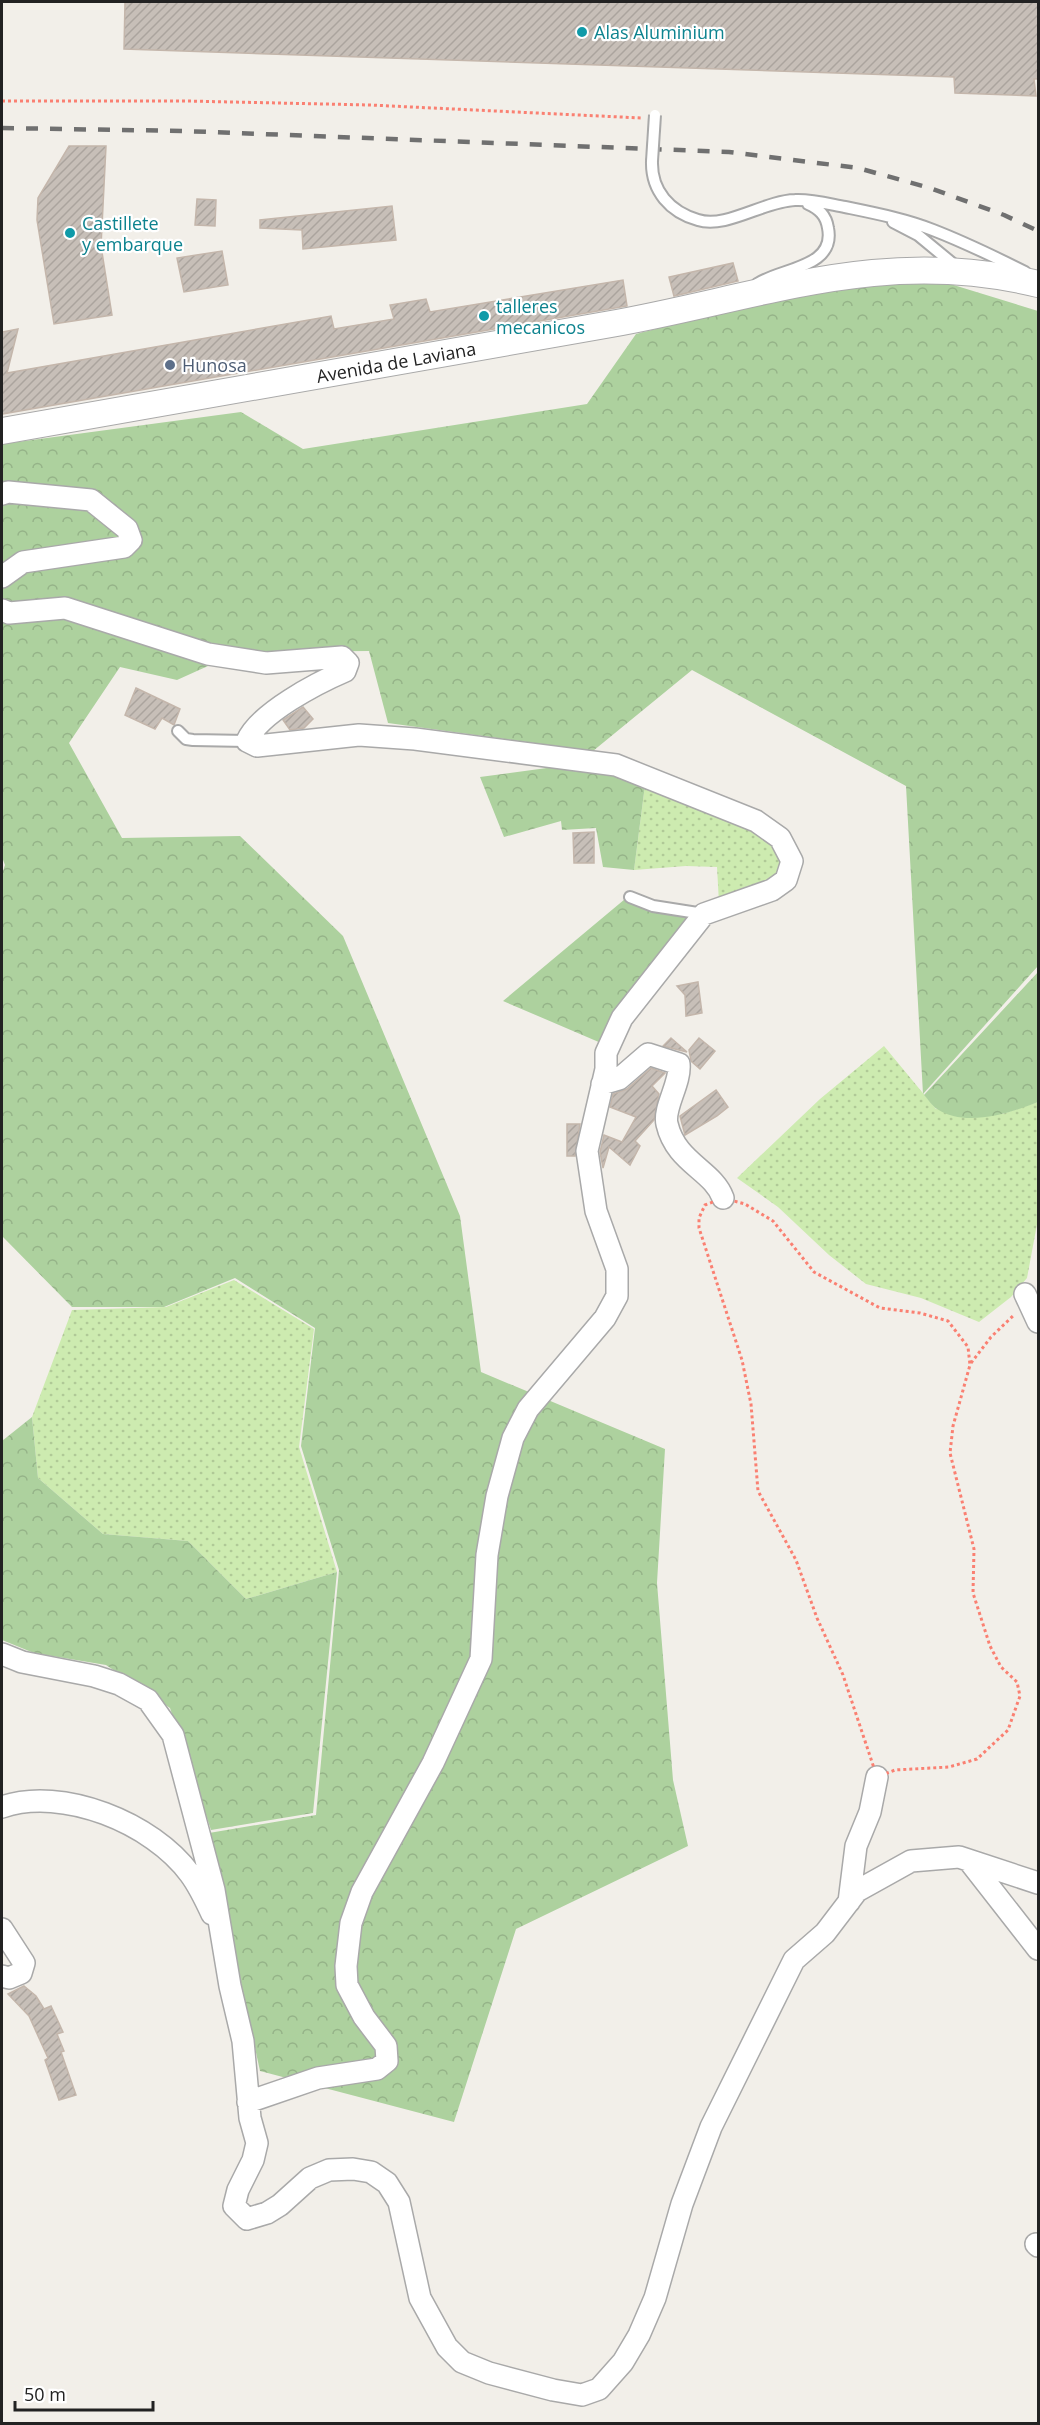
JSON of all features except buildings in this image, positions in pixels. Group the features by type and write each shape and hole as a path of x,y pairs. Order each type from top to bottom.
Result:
{"street":[{"name":"Avenida de Laviana","path":"2,431 638,319 830,277 876,271 961,270 997,274 1038,284"},
{"path":"2,494 8,492 91,500 127,529 131,540 124,546 23,562 2,577"},
{"path":"2,610 9,613 65,608 219,656 266,663 342,657 348,663 345,670 289,700 250,733 247,741 257,746 359,735 393,737 616,765 756,820 780,838 792,861 786,880 772,890 704,914 621,1018 606,1053 606,1069 586,1151 596,1211 616,1269 617,1296 605,1318 528,1409 513,1438 497,1497 487,1555 481,1659 433,1763 362,1892 351,1923 346,1966 347,1985 364,2018 386,2046 387,2061 377,2069 318,2078 248,2102"},
{"path":"602,1084 619,1079 648,1054 679,1064 667,1125 683,1156 716,1185 723,1198"},
{"path":"2,1654 22,1662 109,1680 141,1694 148,1700 173,1735 181,1758 195,1824 214,1890 243,2041 248,2102 257,2143 253,2160 238,2190 234,2206 248,2219 267,2212 304,2181 329,2170 353,2169 371,2172 387,2183 399,2202 420,2298 447,2347 462,2362 489,2373 582,2395 598,2389 610,2379 639,2335 655,2298 682,2204 711,2127 794,1960 825,1933 857,1891 912,1862 959,1857 1038,1883"},
{"path":"849,1902 856,1846 870,1812 877,1777"},
{"path":"2,1807 31,1800 59,1801 98,1812 147,1834 171,1853 190,1874 210,1911 223,1944"},
{"path":"969,1862 1038,1949"},
{"path":"2,1929 24,1963 21,1973 9,1978 2,1976"}],"lane":[{"path":"655,113 651,174 663,201 680,213 700,221 719,221 768,204 796,199 863,211 934,230 1038,278"},
{"path":"741,296 769,276 816,260 826,249 830,236 827,220 820,210 796,199"},
{"path":"863,211 918,235 961,270"},
{"path":"178,731 193,740 247,741"},
{"path":"630,897 652,906 704,914"}],"path":[{"path":"2,101 186,101 370,105 639,119 655,113"},
{"path":"723,1198 745,1204 772,1221 814,1272 880,1308 920,1313 948,1321 968,1347 970,1365 953,1426 950,1453 974,1549 973,1593 990,1646 1001,1667 1017,1682 1020,1696 1008,1730 976,1759 949,1767 895,1770 877,1777 843,1675 817,1618 796,1560 758,1491 751,1404 741,1360 699,1228 699,1218 705,1204 723,1198"},
{"path":"970,1365 1011,1317 1031,1308"}],"green space":[{"path":"934,279 1038,311 1038,966 923,1094 906,786 692,670 593,751 388,723 369,651 239,652 177,680 120,667 69,743 122,838 240,836 343,936 460,1216 481,1372 665,1449 657,1583 673,1780 688,1846 516,1929 454,2122 260,2071 209,1833 316,1815 339,1570 301,1446 315,1328 235,1278 164,1307 72,1307 2,1236 2,874 5,865 2,857 2,444 241,412 303,449 587,404 636,334 776,298"},
{"path":"569,765 610,772 645,785 634,870 603,867 596,828 562,830 561,821 504,837 480,777"},
{"path":"645,785 675,801 735,819 772,841 785,864 771,883 719,903 717,867 686,866 634,870"},
{"path":"625,899 654,912 692,917 601,1043 503,1001"},
{"path":"1038,972 1038,1102 1001,1114 974,1118 949,1115 935,1108 924,1095"},
{"path":"884,1046 936,1109 1002,1114 1038,1102 1038,1219 1027,1278 1011,1297 979,1322 921,1298 866,1284 829,1255 778,1207 737,1178 820,1099"},
{"path":"234,1280 314,1329 299,1447 337,1572 246,1599 188,1541 103,1534 38,1478 32,1417 72,1310 166,1307"},
{"path":"32,1417 38,1478 103,1534 188,1541 246,1599 337,1572 313,1813 211,1830 170,1708 106,1665 34,1653 2,1640 2,1441"}],"railway":[{"path":"2,128 184,131 729,152 858,168 930,188 1004,215 1038,231"}],"place":[{"name":"Alas Aluminium","path":"582,32"},
{"name":"Castillete y embarque","path":"70,233"},
{"name":"talleres mecanicos","path":"484,316"},
{"name":"Hunosa","path":"170,365"}]}
